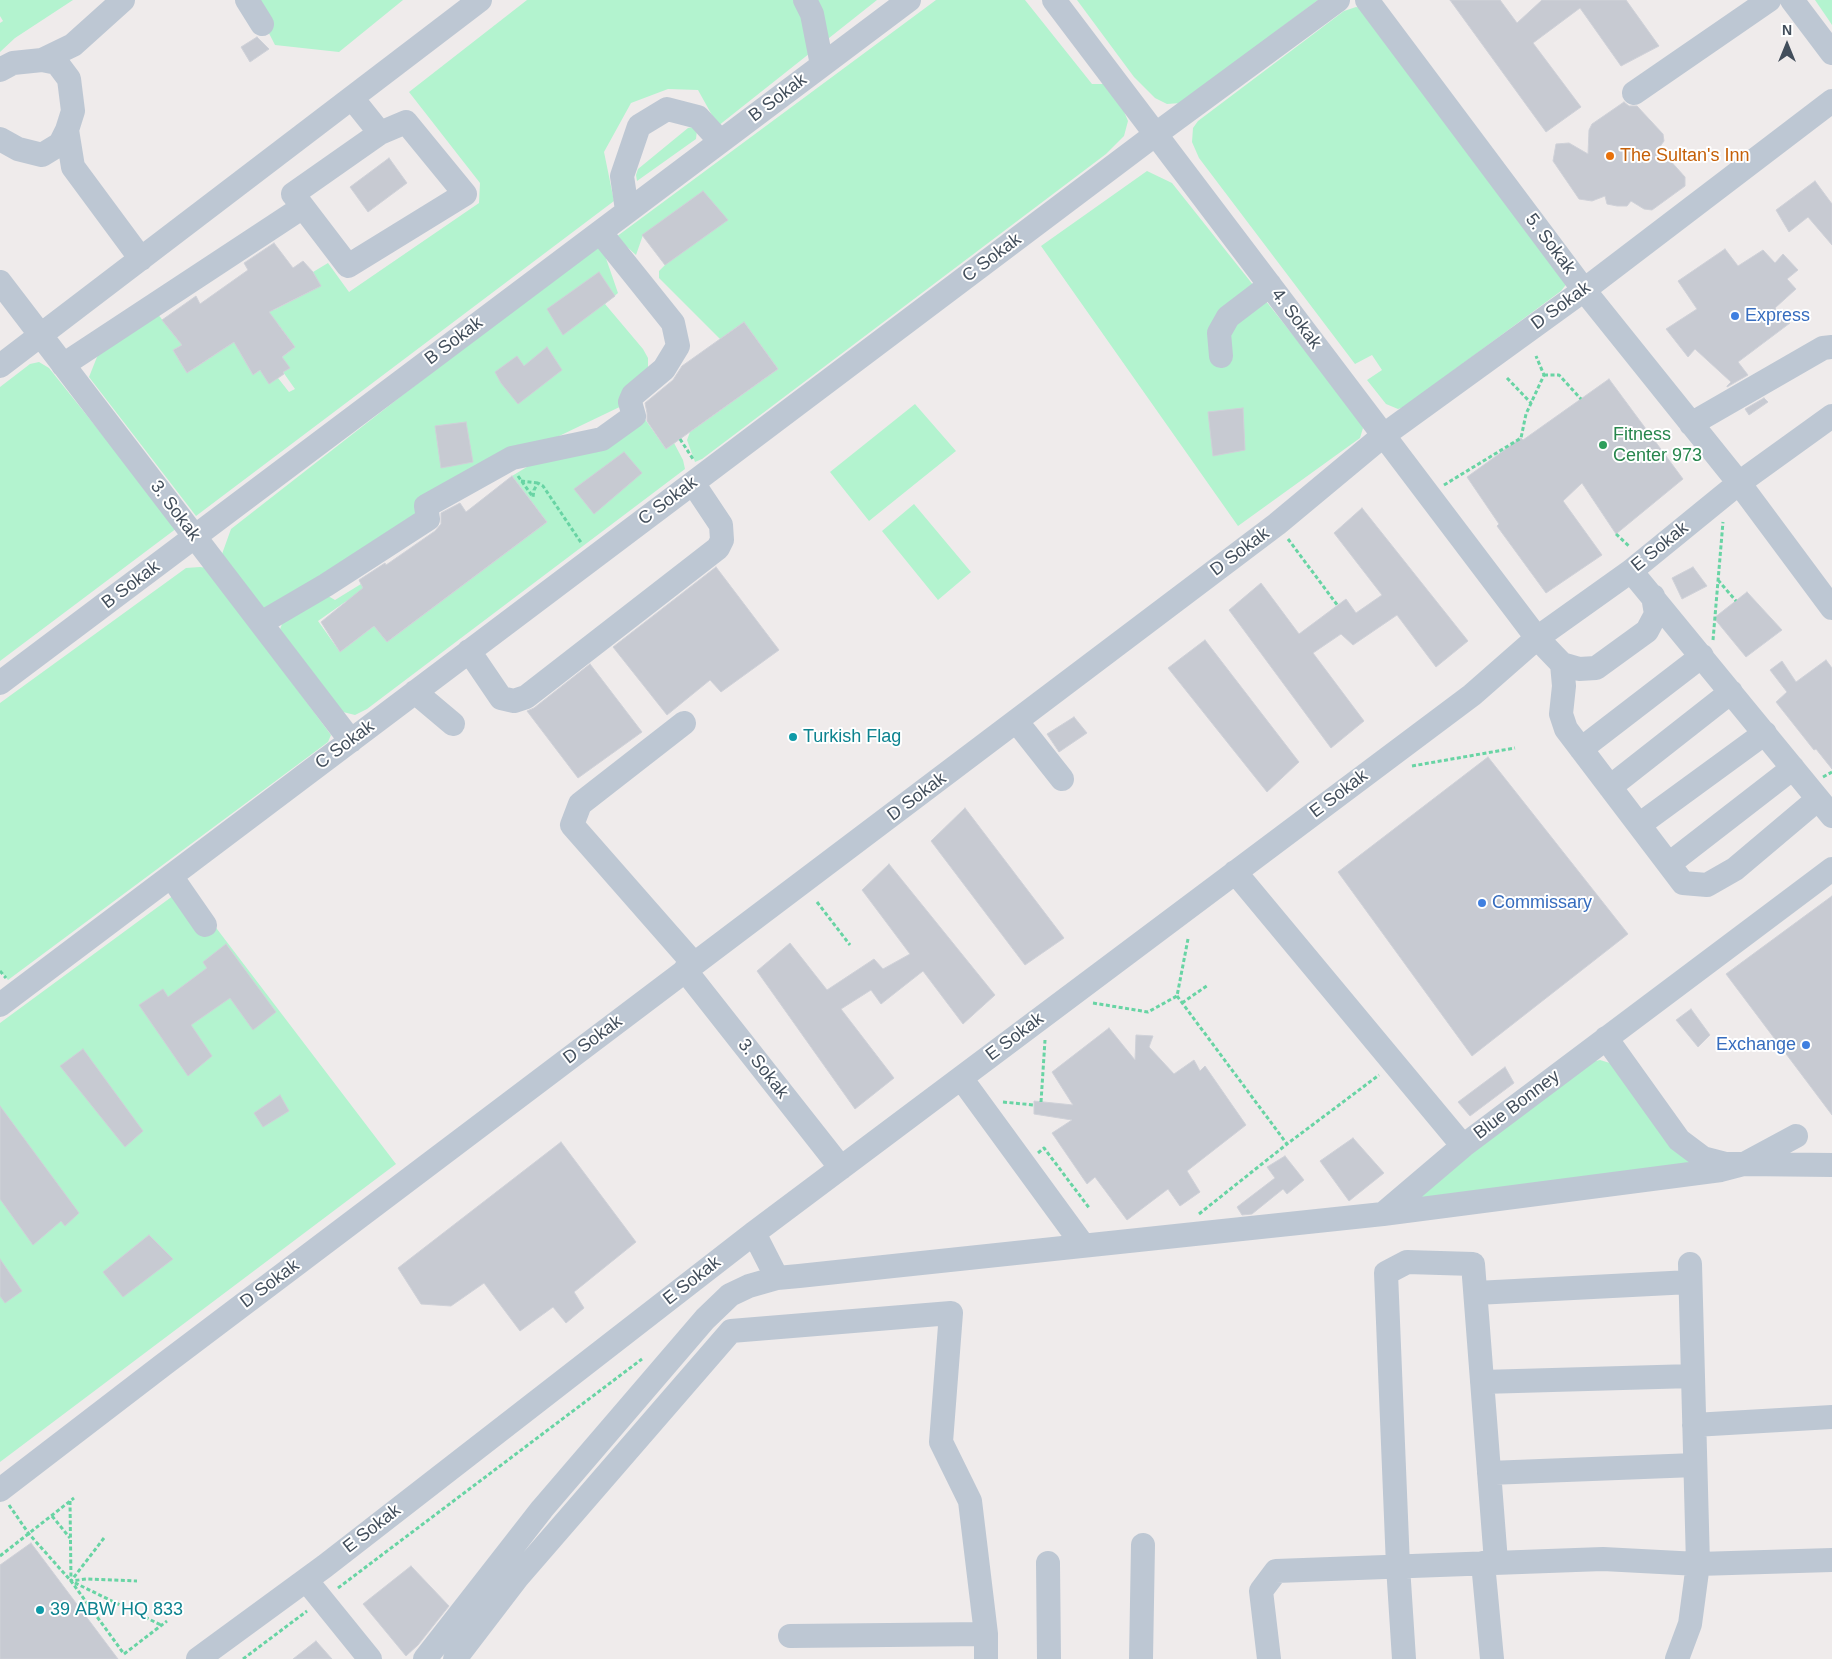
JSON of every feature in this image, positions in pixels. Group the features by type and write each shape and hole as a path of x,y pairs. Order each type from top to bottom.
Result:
{"street":[{"path":"42,60 73,45 123,0"},
{"path":"247,0 262,24"},
{"path":"0,366 480,0"},
{"path":"806,0 812,14 822,65"},
{"name":"B Sokak","path":"0,683 909,0"},
{"name":"4. Sokak","path":"1054,0 1537,638 1562,664"},
{"name":"C Sokak","path":"0,1005 1156,134 1338,0"},
{"name":"5. Sokak","path":"1367,0 1584,290 1691,424 1732,489 1832,608"},
{"path":"1634,93 1769,0"},
{"path":"1792,0 1832,53"},
{"path":"42,155 60,144 73,111 69,79 73,45"},
{"path":"0,70 13,63 42,60 57,63 69,79"},
{"path":"352,98 380,133"},
{"name":"D Sokak","path":"2,1495 690,967 1277,524 1384,435 1584,290 1832,101"},
{"path":"628,210 622,176 639,126 667,109 698,117 720,142"},
{"path":"406,122 465,194 348,266 293,194 380,133 406,122"},
{"path":"67,130 73,167 140,259"},
{"path":"0,139 18,149 42,155 73,167"},
{"path":"63,364 303,207"},
{"path":"261,623 326,585 428,519 426,506 512,458 602,439 634,416 630,402 633,395 664,369 678,346 673,323 600,232"},
{"name":"3. Sokak","path":"0,282 351,741"},
{"path":"1221,356 1219,333 1228,317 1270,285"},
{"path":"1691,424 1823,348 1832,347"},
{"name":"E Sokak","path":"214,1654 306,1580 754,1233 1472,695 1537,638 1631,570 1732,489 1832,416"},
{"path":"469,651 501,698 514,701 526,697 718,548 722,540 721,525 693,483"},
{"path":"1631,570 1653,596 1707,662 1825,808 1735,870 1707,885 1684,883 1566,729 1561,714 1564,686 1562,664 1579,669 1596,668 1647,631 1656,614 1653,596"},
{"path":"1581,748 1707,662"},
{"path":"415,692 453,724"},
{"path":"1610,787 1731,692"},
{"path":"1016,722 1062,779"},
{"name":"3. Sokak","path":"684,723 580,804 572,825 690,967 841,1168"},
{"path":"1639,825 1764,733"},
{"path":"1669,864 1793,768"},
{"name":"Blue Bonney","path":"1235,872 1463,1146 1832,869"},
{"path":"171,876 205,925"},
{"path":"1606,1038 1679,1140 1703,1158 1726,1164 1832,1165"},
{"path":"961,1078 1083,1245"},
{"path":"425,1659 542,1509 705,1319 730,1295 749,1286 777,1278 1383,1214 1721,1170 1744,1164 1796,1136"},
{"path":"1383,1214 1463,1146"},
{"path":"754,1233 777,1278"},
{"path":"1404,1659 1398,1566 1386,1273 1407,1262 1473,1264 1489,1473 1492,1659"},
{"path":"1476,1294 1690,1273 1698,1564 1690,1624 1676,1659"},
{"path":"455,1659 518,1578 731,1331 951,1313 941,1442 970,1501 986,1634 986,1659"},
{"path":"1482,1382 1693,1376"},
{"path":"1694,1425 1832,1417"},
{"path":"1489,1473 1695,1465"},
{"path":"1141,1659 1143,1545"},
{"path":"1269,1659 1260,1591 1276,1571 1603,1558 1698,1564 1832,1560"},
{"path":"1048,1563 1049,1659"},
{"path":"306,1580 370,1659"},
{"path":"790,1636 986,1634"}],"path":[{"path":"1428,494 1521,438 1526,414 1544,375 1536,356"},
{"path":"1544,375 1559,375 1581,399"},
{"path":"1507,378 1531,403"},
{"path":"507,461 533,497 538,483"},
{"path":"521,481 538,483 544,486 592,559"},
{"path":"1707,662 1732,489"},
{"path":"1277,524 1338,606"},
{"path":"1718,580 1736,601"},
{"path":"1407,767 1515,748"},
{"path":"817,902 850,945"},
{"path":"1188,939 1177,996 1287,1144"},
{"path":"1182,1003 1208,985"},
{"path":"1076,992 1096,1005 1148,1012 1177,996"},
{"path":"1041,1102 1046,1014"},
{"path":"1194,1218 1287,1144 1395,1064"},
{"path":"1025,1165 1044,1148 1090,1209"},
{"path":"243,1659 643,1359"},
{"path":"2,1495 29,1534 71,1581 128,1659"},
{"path":"0,1556 72,1499 70,1539 71,1581"},
{"path":"52,1516 70,1539"},
{"path":"71,1581 104,1538"},
{"path":"71,1581 86,1579 137,1581"},
{"path":"71,1581 162,1625"},
{"path":"124,1654 168,1621"}],"green space":[{"path":"0,0 73,0 15,38 0,52 0,23 3,21 0,16"},
{"path":"252,0 403,0 339,52 275,45"},
{"path":"527,0 877,0 718,126 698,90 668,89 631,103 604,152 614,201 196,516 89,377 108,337 157,313 182,345 173,350 187,373 247,333 238,348 253,375 260,370 278,378 289,392 295,389 283,372 282,357 295,347 277,323 263,331 264,297 274,310 320,286 313,272 328,263 349,292 479,203 480,183 409,92"},
{"path":"936,0 1025,0 1092,84 1106,84 1123,109 1128,121 1124,136 1106,154 702,459 695,462 687,440 690,432 778,369 744,322 720,339 659,278 659,271 665,265 643,235 636,255 616,237"},
{"path":"1077,0 1318,0 1181,103 1167,104 1155,98 1134,77"},
{"path":"1815,0 1832,0 1832,25 1828,19"},
{"path":"1356,7 1365,9 1568,282 1561,291 1404,407 1398,409 1386,404 1367,380 1382,370 1372,355 1355,364 1199,158 1192,142 1193,128 1198,121 1344,11"},
{"path":"693,127 697,130 696,139 637,181 638,169 688,128"},
{"path":"1147,171 1172,183 1359,418 1363,428 1360,438 1238,526 1041,246"},
{"path":"600,241 618,293 605,304 643,349 648,358 648,376 630,402 507,461 279,608 262,609 222,554 231,529"},
{"path":"39,362 49,368 177,528 0,661 0,387 30,364"},
{"path":"915,404 956,451 869,521 830,472"},
{"path":"642,415 666,449 674,443 683,460 685,469 367,709 355,715 339,711 279,632 282,624 323,593 335,600 361,584 367,595 345,602 318,621 340,652 374,626 387,642 547,522 512,476 535,462"},
{"path":"914,504 971,572 938,600 882,531"},
{"path":"186,568 207,568 331,735 328,742 8,980 0,971 0,703"},
{"path":"185,887 396,1164 0,1462 0,1023"},
{"path":"1600,1060 1613,1064 1693,1166 1395,1209 1583,1064"}],"building":[{"path":"1450,0 1500,0 1517,23 1542,0 1626,0 1659,46 1621,66 1580,8 1533,43 1581,107 1546,132"},
{"path":"257,37 269,49 250,62 241,47"},
{"name":"The Sultan's Inn","path":"1624,102 1629,106 1637,106 1663,134 1664,141 1659,148 1685,177 1685,186 1652,210 1644,209 1631,201 1627,206 1607,204 1605,196 1592,201 1579,199 1553,161 1556,144 1569,143 1588,154 1589,130 1592,124"},
{"path":"389,158 407,183 368,212 350,187"},
{"path":"1815,181 1832,204 1832,245 1808,217 1789,232 1776,210"},
{"path":"703,191 728,220 665,265 642,235"},
{"path":"274,243 293,268 303,261 313,272 321,286 269,312 295,347 282,357 290,368 269,384 260,370 253,375 234,342 187,373 173,350 182,345 162,320 196,296 200,304 248,270 244,263"},
{"name":"Express","path":"1725,249 1738,266 1763,250 1775,263 1783,254 1798,270 1787,279 1796,289 1775,308 1790,323 1738,362 1748,375 1727,387 1731,382 1695,349 1688,357 1666,329 1697,309 1678,281"},
{"path":"599,272 615,296 563,335 547,309"},
{"path":"744,322 778,369 666,449 647,421 645,403 673,380 682,366"},
{"path":"547,347 562,370 518,404 501,383 495,372 517,356 524,366"},
{"path":"1609,379 1683,479 1616,534 1582,483 1563,501 1602,555 1546,593 1497,526 1499,524 1467,477"},
{"path":"1764,398 1768,402 1749,415 1745,409"},
{"path":"1243,408 1245,450 1213,456 1208,412"},
{"path":"466,422 473,462 441,468 435,426"},
{"path":"624,452 642,473 594,514 574,489"},
{"path":"512,476 547,522 387,642 374,626 340,652 321,622 363,588 359,580 385,563 386,565 435,531 441,524 441,513 460,503 466,512"},
{"path":"1362,508 1468,641 1436,667 1397,615 1353,645 1341,634 1313,653 1364,721 1331,748 1229,610 1261,583 1299,634 1346,599 1356,613 1382,595 1334,533"},
{"path":"716,567 779,650 721,692 710,680 667,715 613,647"},
{"path":"1693,567 1707,586 1682,599 1672,578"},
{"path":"1747,592 1782,630 1746,657 1714,618"},
{"path":"1205,640 1299,762 1267,792 1168,668"},
{"path":"1826,660 1832,668 1832,769 1816,749 1814,750 1776,702 1787,692 1770,670 1782,661 1796,682"},
{"path":"590,664 642,732 578,778 527,711 534,708"},
{"path":"1074,717 1087,733 1059,752 1047,734"},
{"name":"Commissary","path":"1488,757 1628,934 1472,1056 1338,872"},
{"path":"965,808 1064,938 1025,965 931,841"},
{"path":"889,864 995,995 963,1024 923,971 881,1004 871,990 841,1009 894,1078 855,1109 757,971 790,943 827,990 874,959 883,969 910,954 862,890"},
{"name":"Exchange","path":"1832,896 1832,1115 1726,974"},
{"path":"226,944 276,1012 253,1030 230,998 191,1025 212,1056 188,1076 139,1005 163,989 168,997 207,968 203,962"},
{"path":"1691,1009 1710,1035 1698,1047 1676,1020"},
{"path":"1109,1028 1135,1060 1136,1035 1153,1036 1149,1047 1174,1074 1194,1060 1200,1071 1205,1066 1246,1125 1187,1171 1200,1192 1180,1206 1168,1189 1127,1220 1095,1177 1087,1184 1052,1133 1072,1120 1034,1114 1034,1101 1073,1105 1052,1072"},
{"path":"83,1049 143,1131 125,1147 60,1066"},
{"path":"1505,1067 1514,1083 1470,1116 1458,1102"},
{"path":"280,1095 289,1111 263,1127 254,1113"},
{"path":"0,1106 79,1213 65,1226 61,1221 33,1245 0,1199"},
{"path":"1353,1138 1384,1173 1349,1201 1320,1161"},
{"path":"561,1142 636,1242 574,1292 584,1308 566,1323 553,1307 520,1331 484,1283 451,1306 421,1304 398,1268"},
{"path":"1285,1156 1304,1180 1287,1194 1283,1189 1252,1214 1242,1215 1237,1207 1275,1178 1267,1167"},
{"path":"149,1235 173,1259 123,1297 103,1272"},
{"path":"0,1259 22,1291 5,1303 0,1296"},
{"name":"39 ABW HQ 833","path":"31,1543 118,1659 0,1659 0,1565"},
{"path":"411,1566 449,1606 418,1645 406,1656 363,1604"},
{"path":"316,1641 332,1659 293,1659"}],"place":[{"name":"The Sultan's Inn","path":"1610,156"},
{"name":"Express","path":"1735,316"},
{"name":"Fitness Center 973","path":"1603,445"},
{"name":"Turkish Flag","path":"793,737"},
{"name":"Commissary","path":"1482,903"},
{"name":"Exchange","path":"1806,1045"},
{"name":"39 ABW HQ 833","path":"40,1610"}]}
